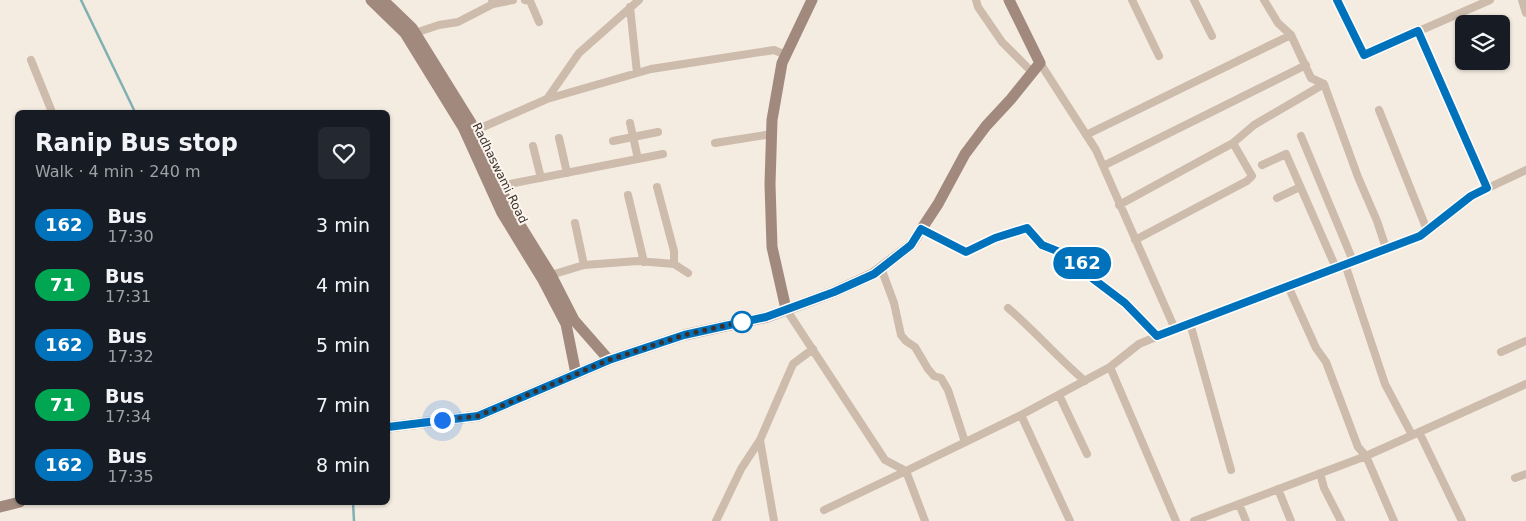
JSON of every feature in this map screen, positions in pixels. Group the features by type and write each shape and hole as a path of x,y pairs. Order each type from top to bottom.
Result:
{"street":[{"name":"Radhaswami Road","path":"371,0 406,33 463,127 502,213 543,280 566,324 576,374"},
{"name":"Radhaswami Road","path":"383,0 415,32 474,131 510,209 551,276 574,320 609,360"},
{"path":"415,32 458,22 493,2 513,0"},
{"path":"525,0 530,1 539,22"},
{"path":"546,99 579,53 639,0"},
{"path":"812,0 782,63 772,120 770,184 772,247 786,309 885,460 906,471 925,521"},
{"path":"976,0 978,7 1002,42 1037,68"},
{"path":"1009,0 1037,68 1096,150 1175,329"},
{"path":"1132,0 1159,56"},
{"path":"1194,0 1212,36"},
{"path":"1264,0 1278,23 1291,34 1311,78 1324,84 1358,177 1378,220 1386,248"},
{"path":"1337,0 1364,55 1490,0"},
{"path":"1522,0 1526,13"},
{"path":"630,7 637,73"},
{"path":"1418,31 1487,188"},
{"path":"1086,135 1291,34"},
{"path":"474,131 546,99 637,73 774,50 786,55"},
{"path":"31,60 51,110"},
{"path":"1102,166 1306,65"},
{"path":"390,427 478,416 609,360 684,335 766,317 834,292 874,274 911,245 938,204 965,154 986,126 1037,68"},
{"path":"1120,205 1233,143 1254,125 1324,84"},
{"path":"1379,110 1427,230"},
{"path":"630,123 638,159"},
{"path":"612,141 658,132"},
{"path":"715,143 772,134"},
{"path":"1301,136 1349,262 1385,384 1416,434 1462,521"},
{"path":"560,138 567,173"},
{"path":"1135,240 1247,181 1252,176 1233,143"},
{"path":"533,146 541,178"},
{"path":"499,186 663,154"},
{"path":"1262,165 1286,154 1336,268"},
{"path":"824,510 1059,395 1110,367 1139,344 1420,236 1471,196 1526,170"},
{"path":"658,187 674,251 674,264"},
{"path":"1277,198 1300,187"},
{"path":"628,195 644,262"},
{"path":"575,223 584,265"},
{"path":"921,229 966,252 995,238 1027,228 1042,245 1080,260 1088,275 1125,303 1157,336"},
{"path":"551,276 584,265 644,262 674,264 688,273"},
{"path":"881,268 894,303 901,335 906,342 915,347 934,376 941,378 948,390 965,442"},
{"path":"1288,286 1316,348 1326,362 1358,447 1366,456 1394,521"},
{"path":"1008,308 1023,320 1062,361 1085,381"},
{"path":"1190,323 1231,470"},
{"path":"1501,352 1526,341"},
{"path":"716,521 741,469 760,440 792,364 813,350"},
{"path":"1110,367 1176,521"},
{"path":"1194,521 1366,456 1526,384"},
{"path":"1059,395 1088,454"},
{"path":"1021,415 1070,521"},
{"path":"760,440 774,521"},
{"path":"1320,473 1324,488 1341,521"},
{"path":"1515,478 1526,474"},
{"path":"1278,489 1292,521"},
{"path":"0,507 15,503"},
{"path":"1239,504 1246,521"}],"waterway":[{"path":"81,0 134,110"},
{"path":"353,505 354,521"}],"bus line":[{"name":"162","path":"390,427 478,416 609,360 684,335 766,317 834,292 874,274 911,245 921,229 966,252 995,238 1027,228 1042,245 1080,260 1088,275 1125,303 1157,336 1420,236 1471,196 1487,188 1418,31 1364,55 1337,0"}],"route":[{"path":"442,420 478,416 609,360 684,335 750,320 742,322"}]}
